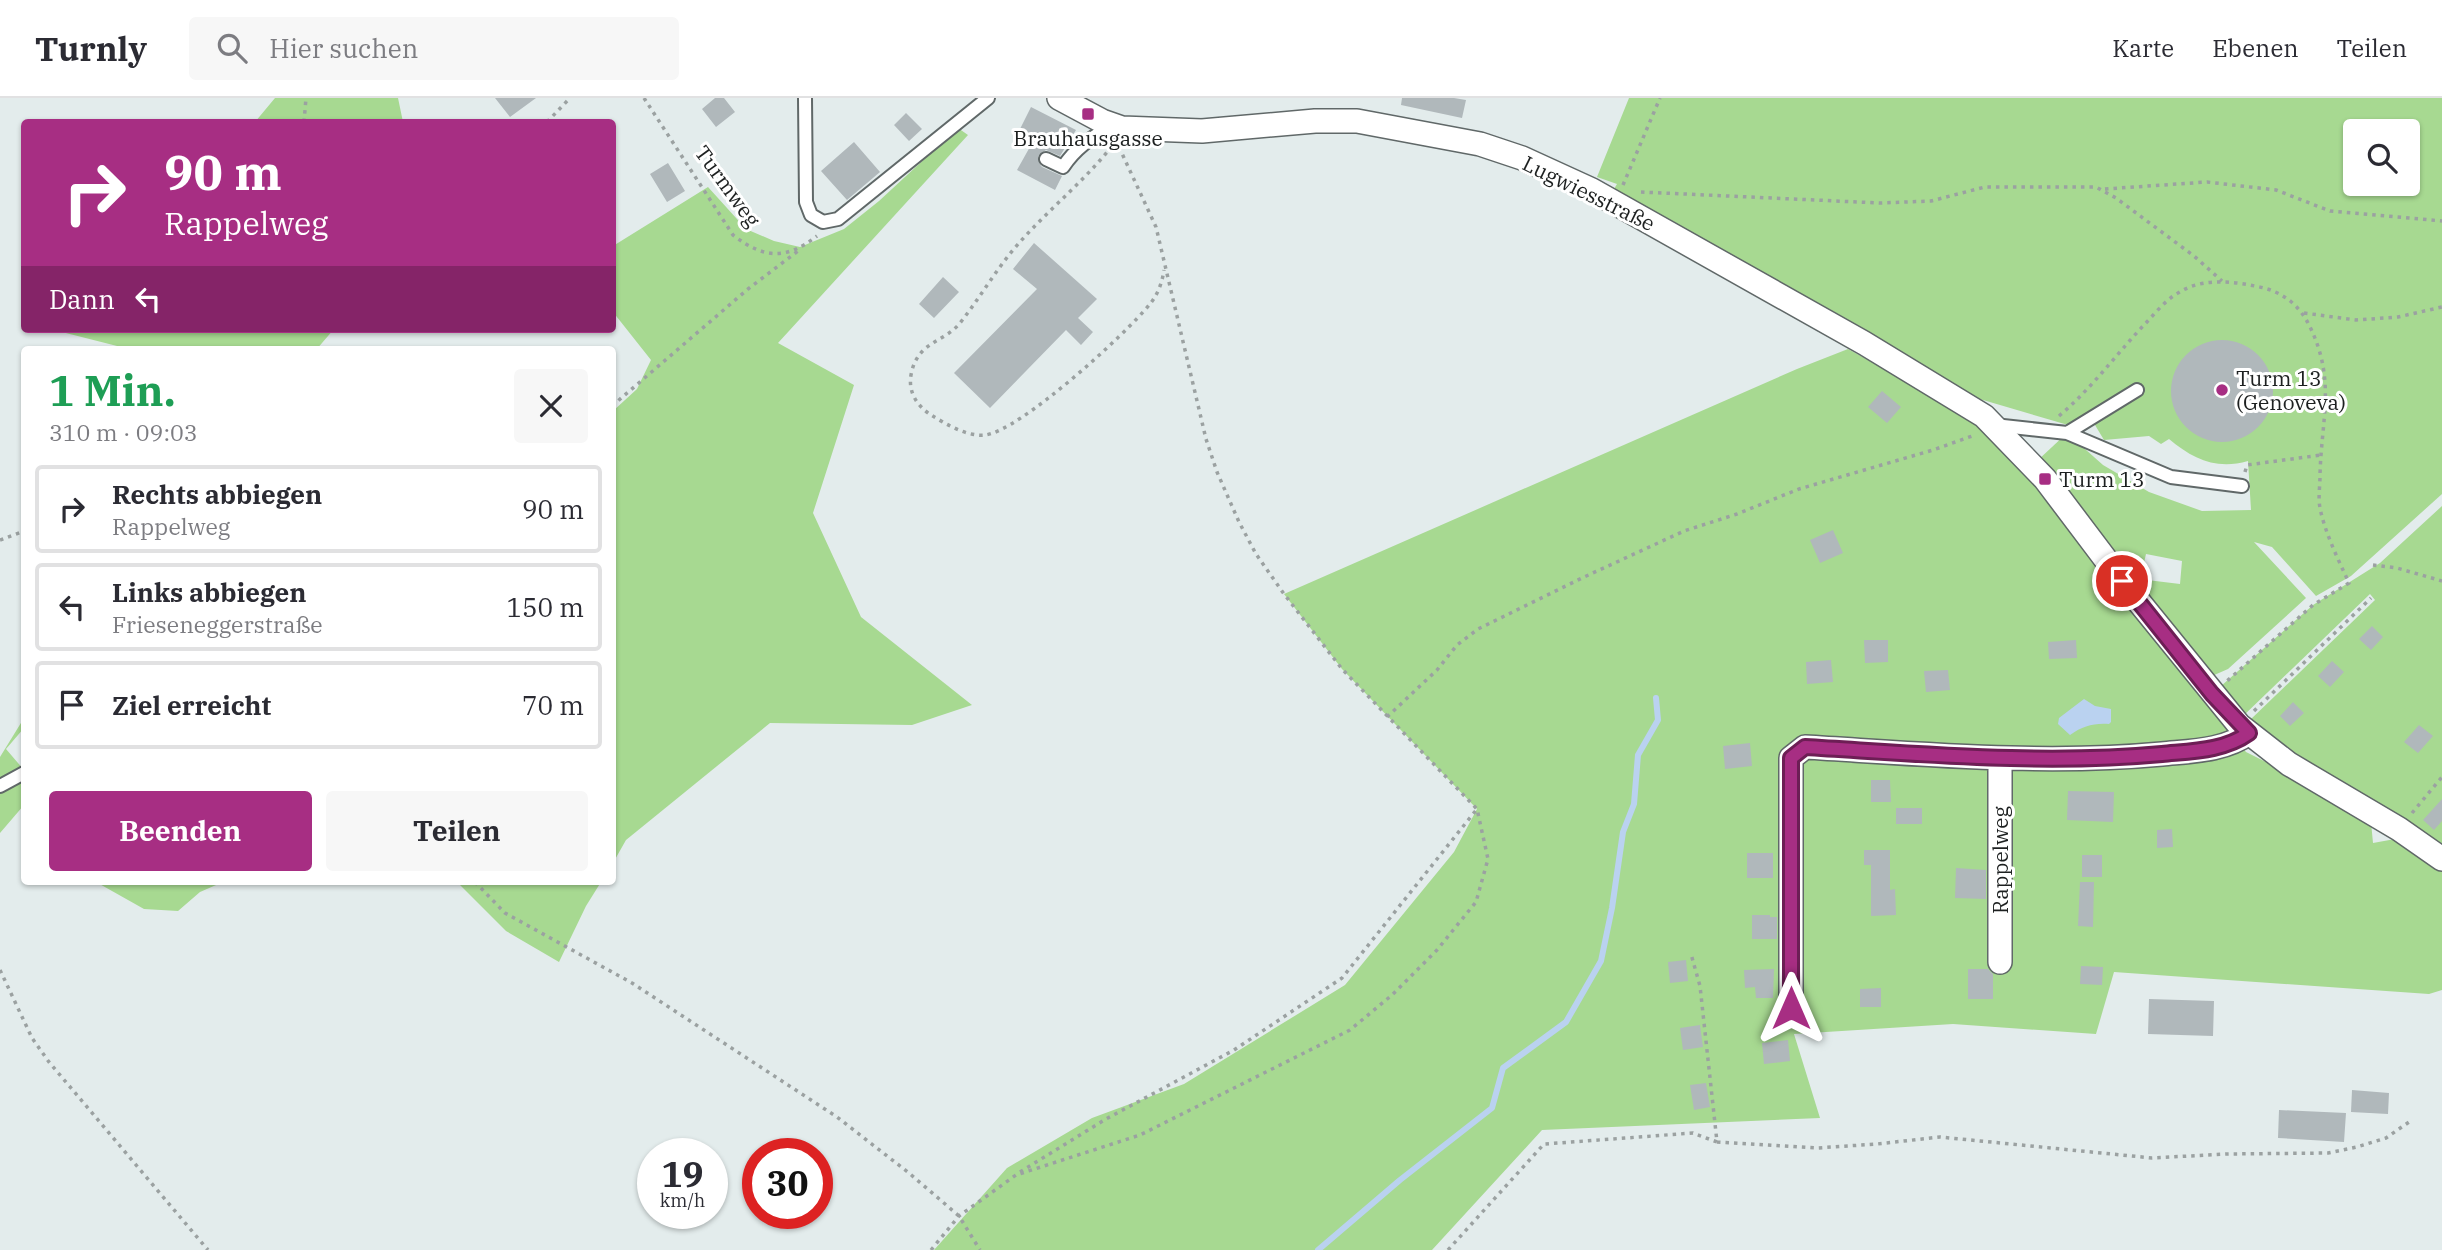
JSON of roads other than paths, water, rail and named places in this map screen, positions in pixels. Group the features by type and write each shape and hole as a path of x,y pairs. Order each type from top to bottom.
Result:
{"street":[{"name":"Lugwiesstraße","path":"1059,98 1122,128 1202,131 1315,121 1357,121 1445,136 1490,148 1552,171 1592,190 1864,343 1974,409 1994,425 2045,479 2122,581 2212,694 2244,729 2289,764 2399,829 2442,859"},
{"path":"1791,1008 1791,758 1805,747 2000,759 2137,756 2206,750 2237,742 2244,729"},
{"name":"Rappelweg","path":"2000,759 2000,962"}],"lane":[{"path":"805,98 806,202 808,211 823,222 838,219 988,98"},
{"path":"1046,159 1063,167 1078,148 1112,125"},
{"path":"2067,433 2137,390"},
{"path":"1994,425 2067,433 2171,477 2242,486"},
{"path":"0,786 21,775"}],"water":[{"path":"2084,699 2095,706 2111,709 2111,722 2088,726 2070,735 2058,724 2059,718"}],"waterway":[{"path":"1318,1250 1400,1180 1492,1108 1503,1068 1566,1022 1601,961 1623,832 1634,804 1638,755 1658,720 1656,698"}],"place":[{"name":"Brauhausgasse","path":"1088,114"},
{"name":"Turm 13 (Genoveva)","path":"2222,390"},
{"name":"Turm 13","path":"2045,479"}]}
